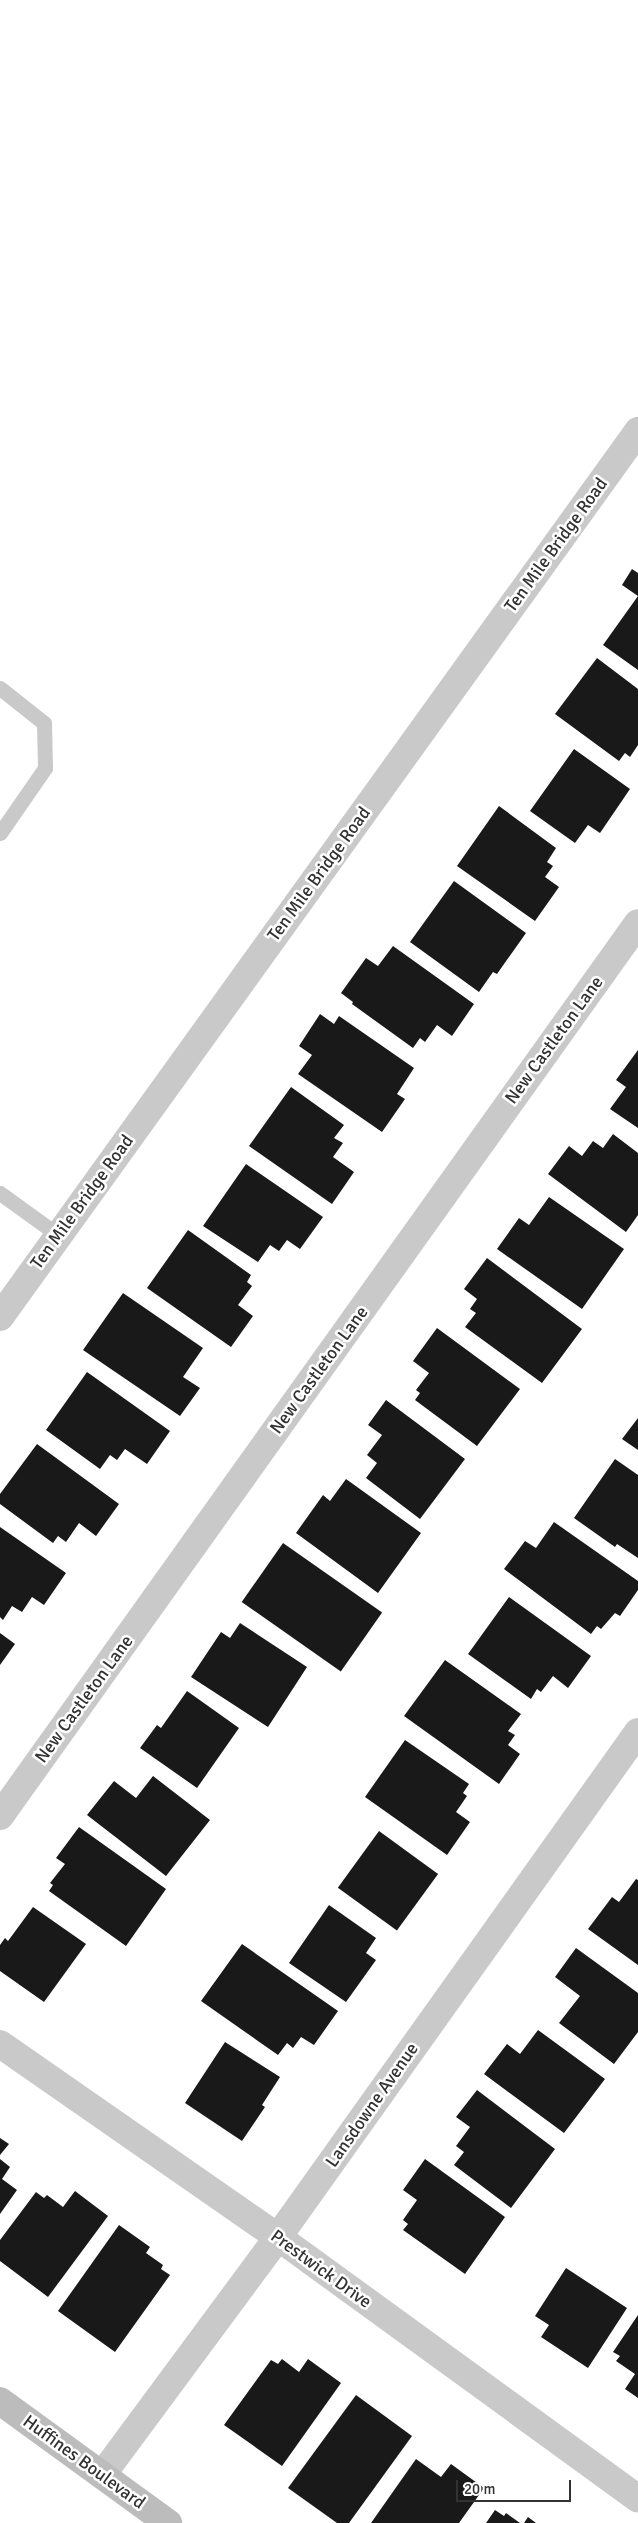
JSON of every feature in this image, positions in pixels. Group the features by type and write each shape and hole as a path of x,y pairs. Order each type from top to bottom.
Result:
{"main road":[{"name":"Huffines Boulevard","path":"0,2401 168,2523"}],"street":[{"name":"Ten Mile Bridge Road","path":"0,1316 638,431"},
{"name":"New Castleton Lane","path":"0,1816 638,923"},
{"name":"Lansdowne Avenue","path":"102,2475 278,2237 638,1732"},
{"name":"Prestwick Drive","path":"0,2044 278,2237 638,2499"}],"lane":[{"path":"0,688 44,723 45,768 0,833"},
{"path":"0,1193 58,1235"}],"building":[{"path":"632,569 638,573 638,596 622,585"},
{"path":"638,596 638,670 603,645"},
{"path":"597,658 638,689 638,745 630,757 625,753 619,761 555,714"},
{"path":"574,749 630,789 600,833 588,825 575,843 530,811"},
{"path":"499,806 556,848 547,862 553,866 545,877 559,887 535,921 457,866"},
{"path":"454,881 526,933 497,974 493,972 479,992 410,942"},
{"path":"393,946 474,1004 452,1036 437,1025 425,1042 420,1038 413,1048 352,1004 353,1002 341,993 366,958 378,966"},
{"path":"320,1014 334,1024 339,1016 414,1068 397,1094 405,1099 382,1132 298,1074 312,1055 299,1046"},
{"path":"638,1050 638,1128 610,1109 626,1087 616,1080"},
{"path":"291,1087 344,1125 334,1138 343,1143 333,1157 354,1172 332,1204 249,1146"},
{"path":"613,1134 638,1153 638,1215 626,1232 548,1174 569,1146 582,1156 593,1141 603,1148"},
{"path":"246,1164 323,1217 300,1249 287,1240 279,1251 270,1245 258,1262 203,1226"},
{"path":"549,1197 624,1249 582,1309 497,1249 519,1218 529,1225"},
{"path":"188,1230 251,1275 247,1282 252,1286 238,1305 253,1316 231,1347 147,1288"},
{"path":"487,1258 582,1329 542,1383 465,1327 476,1313 470,1309 477,1299 464,1289"},
{"path":"123,1293 203,1348 183,1377 200,1388 180,1416 83,1350"},
{"path":"437,1328 520,1389 477,1446 415,1400 420,1393 416,1390 429,1373 413,1361"},
{"path":"87,1372 170,1431 147,1464 125,1449 117,1460 110,1455 100,1469 46,1430"},
{"path":"386,1400 465,1459 420,1519 366,1478 377,1463 367,1455 382,1435 368,1425"},
{"path":"638,1418 638,1450 622,1439"},
{"path":"37,1444 119,1504 96,1536 79,1523 66,1542 58,1536 53,1543 0,1504 0,1494"},
{"path":"615,1459 638,1475 638,1558 617,1544 615,1547 574,1518"},
{"path":"346,1479 421,1533 378,1593 296,1533 323,1495 330,1501"},
{"path":"554,1522 638,1581 638,1590 620,1616 615,1613 601,1629 597,1626 591,1634 504,1569 525,1541 536,1548"},
{"path":"0,1527 66,1573 44,1605 32,1597 22,1612 12,1606 3,1620 0,1617"},
{"path":"283,1543 382,1612 341,1671 242,1602"},
{"path":"509,1597 591,1656 568,1688 553,1676 541,1692 537,1689 531,1699 468,1654"},
{"path":"240,1623 307,1667 268,1727 191,1677 221,1632 230,1638"},
{"path":"0,1633 15,1644 0,1665"},
{"path":"445,1660 521,1714 508,1731 515,1735 508,1745 520,1754 499,1784 404,1716"},
{"path":"187,1691 239,1728 197,1788 140,1748 157,1725 161,1728"},
{"path":"405,1740 469,1784 463,1793 467,1796 456,1812 470,1822 447,1855 365,1797"},
{"path":"153,1776 210,1820 166,1876 87,1815 114,1781 136,1798"},
{"path":"79,1827 166,1889 126,1946 49,1891 53,1885 50,1883 65,1864 56,1858"},
{"path":"379,1831 438,1874 397,1931 338,1888"},
{"path":"636,1879 638,1880 638,1965 588,1929 612,1897 619,1902"},
{"path":"329,1905 376,1938 366,1953 376,1960 346,2002 289,1963"},
{"path":"33,1907 86,1944 44,2002 0,1971 0,1945 5,1938 8,1941"},
{"path":"242,1944 338,2011 314,2045 301,2037 293,2048 287,2043 278,2055 201,2001"},
{"path":"576,1948 638,1993 638,2032 614,2064 559,2023 580,1996 555,1977"},
{"path":"538,2030 605,2079 564,2133 484,2074 507,2044 520,2054"},
{"path":"225,2042 280,2077 262,2105 265,2107 242,2141 185,2103"},
{"path":"477,2090 555,2149 511,2208 454,2165 464,2152 456,2146 470,2127 456,2117"},
{"path":"0,2138 9,2144 0,2155"},
{"path":"0,2159 10,2167 2,2179 17,2190 0,2214"},
{"path":"425,2159 505,2217 465,2274 403,2230 408,2224 403,2220 417,2200 403,2190"},
{"path":"75,2191 108,2216 48,2297 0,2261 0,2240 36,2192 44,2198 47,2195 63,2207"},
{"path":"119,2225 150,2247 146,2253 163,2265 161,2269 170,2275 115,2352 58,2311"},
{"path":"566,2268 627,2308 588,2368 541,2337 549,2325 535,2316"},
{"path":"638,2315 638,2398 625,2389 635,2374 616,2361 620,2356 613,2352"},
{"path":"282,2359 299,2372 308,2359 341,2383 282,2466 224,2425 271,2360 278,2364"},
{"path":"356,2395 412,2436 349,2523 337,2523 288,2488"},
{"path":"416,2459 441,2477 451,2464 484,2488 459,2523 371,2523"},
{"path":"495,2510 504,2516 506,2513 520,2523 486,2523"},
{"path":"528,2517 536,2523 524,2523"}]}
